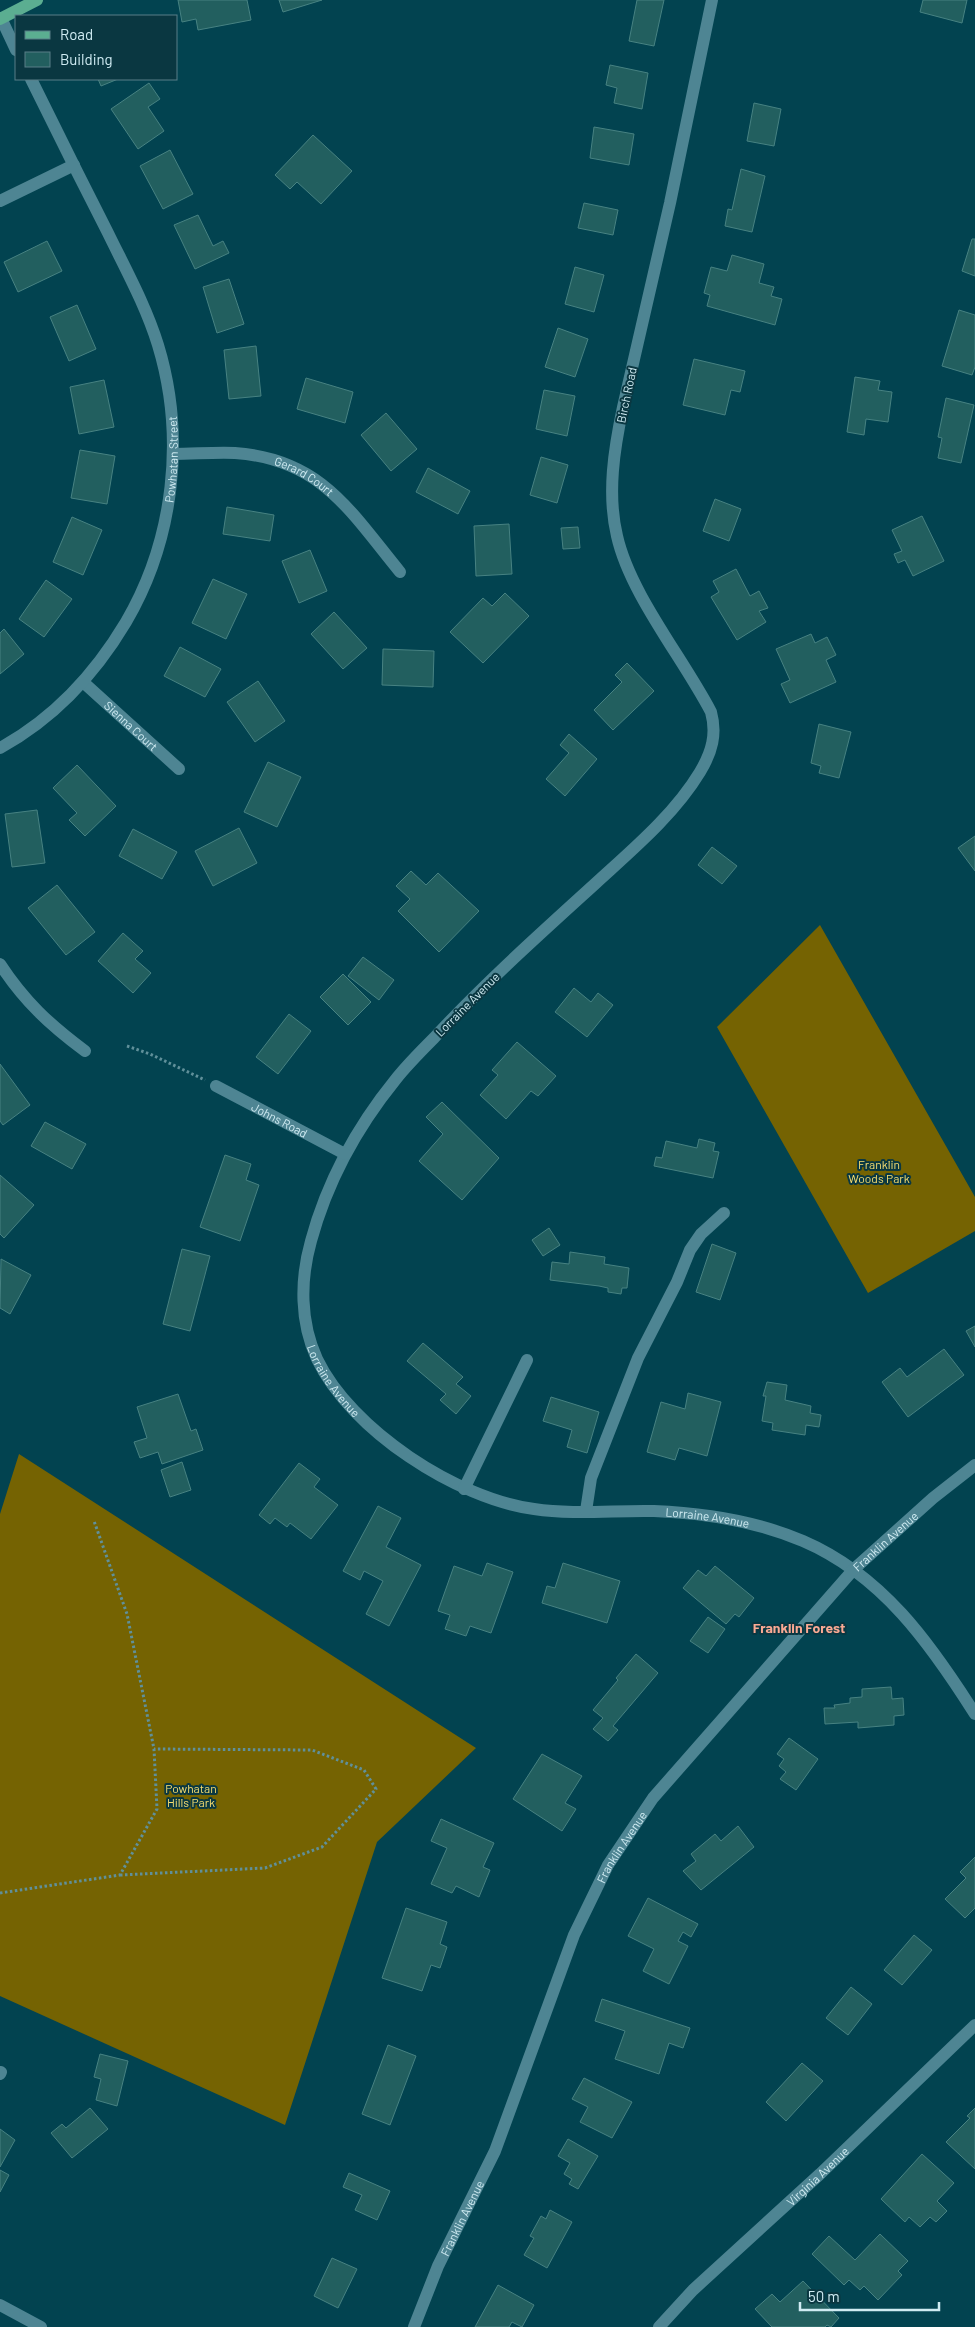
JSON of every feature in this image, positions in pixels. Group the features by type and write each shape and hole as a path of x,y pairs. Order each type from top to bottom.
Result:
{"main road":[{"path":"0,19 37,0"}],"street":[{"name":"Birch Road","path":"702,770 713,742 714,723 711,712 631,574 617,535 612,492 617,436 622,407 672,194 712,0"},
{"path":"0,19 15,48"},
{"name":"Powhatan Street","path":"0,748 40,722 83,682 115,641 136,604 152,567 165,520 171,488 173,454 173,426 167,382 158,345 141,300 32,80"},
{"path":"0,201 74,165"},
{"name":"Gerard Court","path":"173,454 234,453 264,457 288,464 309,474 328,488 342,502 400,572"},
{"name":"Sienna Court","path":"83,682 179,769"},
{"name":"Lorraine Avenue","path":"702,770 689,788 649,833 490,980 397,1077 361,1127 345,1154 321,1208 306,1260 303,1291 308,1335 317,1359 331,1382 365,1421 392,1444 464,1489 492,1500 534,1510 586,1512 655,1511 737,1520 759,1525 804,1541 854,1569 886,1595 950,1675 975,1714"},
{"path":"0,964 21,994 51,1025 85,1051"},
{"name":"Johns Road","path":"216,1086 345,1154"},
{"path":"586,1512 591,1478 638,1358 677,1282 690,1250 701,1234 724,1212"},
{"path":"464,1489 527,1360"},
{"name":"Franklin Avenue","path":"414,2327 438,2266 495,2151 574,1935 608,1865 653,1798 854,1569 933,1498 975,1465"},
{"name":"Virginia Avenue","path":"659,2327 693,2290 820,2174 975,2025"},
{"path":"0,2305 41,2327"}],"path":[{"path":"127,1046 150,1054 216,1086"},
{"path":"94,1521 126,1614 154,1749 156,1809 120,1875"},
{"path":"0,1893 120,1875 265,1868 322,1847 376,1789 364,1770 312,1750 154,1749"}],"green space":[{"name":"Franklin Woods Park","path":"820,925 975,1197 975,1231 868,1293 717,1027"},
{"name":"Powhatan Hills Park","path":"19,1454 476,1748 377,1842 285,2125 0,1996 0,1514"}],"building":[{"path":"178,0 247,0 251,20 198,30 196,19 182,22"},
{"path":"279,0 322,0 283,12"},
{"path":"637,0 664,0 654,46 629,41"},
{"path":"923,0 967,0 962,23 920,12"},
{"path":"610,65 648,73 642,109 614,103 617,88 606,85"},
{"path":"98,80 116,80 101,86"},
{"path":"149,83 160,99 148,107 164,131 138,149 111,109"},
{"path":"754,103 781,109 774,146 747,141"},
{"path":"594,127 634,134 629,165 590,158"},
{"path":"313,135 352,171 321,204 297,182 290,189 275,175"},
{"path":"170,150 193,194 163,209 140,166"},
{"path":"741,169 765,176 752,232 725,226 728,209 732,210"},
{"path":"584,203 618,210 613,235 578,228"},
{"path":"198,215 213,246 223,241 229,253 195,269 174,225"},
{"path":"972,239 975,239 975,276 962,271"},
{"path":"47,241 62,271 18,292 4,262"},
{"path":"732,255 764,264 759,283 774,287 771,296 782,299 775,325 707,306 710,295 704,293 711,267 727,271"},
{"path":"575,267 604,275 594,312 565,304"},
{"path":"229,279 244,324 217,333 203,287"},
{"path":"77,305 96,349 69,361 50,317"},
{"path":"959,310 975,315 975,367 972,375 942,366"},
{"path":"558,328 588,339 575,377 545,367"},
{"path":"256,346 261,396 229,399 224,350"},
{"path":"694,359 745,371 740,392 731,390 725,415 683,405"},
{"path":"855,377 880,381 878,390 892,392 888,422 866,419 864,435 847,432"},
{"path":"306,378 353,392 345,423 297,409"},
{"path":"104,380 114,427 79,434 70,387"},
{"path":"544,390 575,396 567,436 536,429"},
{"path":"946,398 974,405 961,463 938,458 942,438 938,437"},
{"path":"386,413 417,449 391,471 361,435"},
{"path":"80,450 115,456 107,504 71,498"},
{"path":"541,457 568,465 557,503 530,495"},
{"path":"428,468 470,491 458,514 416,492"},
{"path":"715,499 741,509 729,541 703,531"},
{"path":"227,507 274,515 270,541 223,534"},
{"path":"922,516 944,561 913,576 905,560 898,563 894,554 902,551 892,530"},
{"path":"72,517 102,530 83,575 53,562"},
{"path":"509,524 512,574 476,576 474,526"},
{"path":"578,527 580,548 563,549 561,528"},
{"path":"310,550 327,591 299,603 282,561"},
{"path":"736,569 750,596 759,591 768,608 759,611 766,622 737,640 711,597 719,592 713,581"},
{"path":"213,579 247,594 226,639 192,623"},
{"path":"46,580 72,599 44,637 19,619"},
{"path":"505,593 529,616 483,663 450,632 483,598 492,606"},
{"path":"334,612 367,648 343,669 311,634"},
{"path":"4,629 24,654 0,674 0,633"},
{"path":"811,634 815,643 827,637 836,655 826,660 836,682 790,703 781,684 790,680 776,649"},
{"path":"180,647 221,669 205,697 164,676"},
{"path":"383,649 434,651 433,687 382,685"},
{"path":"627,663 654,691 613,730 594,710 622,682 615,675"},
{"path":"258,681 285,721 255,742 227,702"},
{"path":"819,724 851,732 839,778 819,773 821,766 811,763"},
{"path":"569,734 597,759 565,796 546,779 569,753 560,745"},
{"path":"268,762 301,777 277,827 244,812"},
{"path":"77,765 116,806 85,836 69,820 77,813 53,788"},
{"path":"37,810 45,863 12,867 5,814"},
{"path":"239,828 257,863 213,886 195,851"},
{"path":"133,829 177,852 162,879 119,856"},
{"path":"975,836 975,871 958,848"},
{"path":"712,847 737,866 722,884 698,865"},
{"path":"411,871 426,885 438,873 479,911 439,952 398,911 410,899 396,886"},
{"path":"57,885 95,932 66,955 28,908"},
{"path":"123,933 143,951 135,959 151,973 133,993 98,961"},
{"path":"363,957 394,980 379,1000 348,976"},
{"path":"343,974 371,1002 348,1025 320,997"},
{"path":"574,988 591,1002 598,993 613,1005 587,1037 555,1012"},
{"path":"289,1014 311,1031 278,1074 256,1057"},
{"path":"517,1042 556,1076 538,1096 531,1091 506,1119 480,1095 498,1075 492,1070"},
{"path":"0,1064 30,1105 3,1125 0,1121"},
{"path":"442,1102 499,1158 462,1200 419,1161 443,1134 426,1117"},
{"path":"45,1122 86,1144 72,1169 31,1146"},
{"path":"699,1139 715,1143 713,1151 719,1152 713,1178 654,1166 656,1157 662,1158 666,1141 697,1148"},
{"path":"225,1155 251,1164 246,1180 259,1185 240,1241 200,1227"},
{"path":"0,1175 34,1205 4,1238 0,1234"},
{"path":"549,1228 560,1245 543,1256 532,1240"},
{"path":"712,1244 736,1253 720,1300 696,1292"},
{"path":"182,1249 210,1256 190,1331 163,1324"},
{"path":"570,1252 605,1257 604,1264 629,1268 627,1288 622,1288 621,1294 608,1292 608,1288 599,1286 550,1280 552,1262 569,1264"},
{"path":"1,1259 31,1275 10,1314 0,1308"},
{"path":"975,1326 975,1347 966,1331"},
{"path":"423,1343 463,1377 456,1384 471,1396 456,1414 440,1400 446,1394 407,1361"},
{"path":"944,1349 964,1375 908,1417 882,1382 900,1368 907,1377"},
{"path":"767,1382 787,1385 785,1400 811,1406 810,1413 821,1415 819,1427 806,1425 805,1435 772,1430 773,1423 762,1421 766,1396 763,1396"},
{"path":"688,1393 721,1402 707,1456 679,1448 675,1460 647,1452 661,1402 685,1409"},
{"path":"178,1394 191,1431 196,1429 203,1450 162,1464 158,1452 140,1458 134,1442 147,1438 137,1407"},
{"path":"551,1397 599,1412 587,1453 567,1447 572,1430 543,1421"},
{"path":"182,1462 191,1490 170,1497 161,1470"},
{"path":"299,1463 320,1479 314,1487 338,1505 311,1539 290,1523 287,1527 275,1518 270,1524 259,1515"},
{"path":"378,1506 401,1518 386,1547 421,1565 389,1626 366,1614 383,1581 364,1571 360,1580 343,1571"},
{"path":"487,1563 513,1572 491,1633 470,1626 466,1636 445,1629 450,1615 438,1611 454,1566 482,1576"},
{"path":"563,1563 620,1581 607,1623 542,1603 547,1586 555,1588"},
{"path":"715,1566 754,1598 739,1617 735,1614 726,1624 683,1588 698,1570 706,1576"},
{"path":"708,1617 725,1629 708,1653 690,1641"},
{"path":"636,1654 658,1673 613,1726 618,1730 608,1741 593,1729 603,1718 593,1710 618,1680 616,1678"},
{"path":"891,1687 892,1699 903,1698 904,1715 894,1716 894,1725 858,1728 858,1722 825,1724 824,1708 835,1708 834,1705 850,1703 850,1698 862,1697 862,1689"},
{"path":"789,1738 818,1759 796,1790 780,1779 786,1772 779,1766 784,1759 777,1754"},
{"path":"542,1754 582,1776 565,1803 576,1809 562,1831 513,1799"},
{"path":"441,1819 494,1843 483,1867 490,1870 479,1897 456,1886 452,1893 431,1884 447,1848 431,1841"},
{"path":"738,1826 754,1847 701,1890 683,1871 696,1861 691,1854 715,1834 721,1841"},
{"path":"975,1857 975,1908 965,1918 945,1899 966,1878 960,1872"},
{"path":"648,1898 698,1924 691,1937 683,1932 678,1941 688,1946 669,1984 643,1971 654,1949 628,1936"},
{"path":"406,1908 447,1922 440,1944 447,1947 440,1968 431,1965 422,1991 382,1978"},
{"path":"914,1935 932,1950 902,1985 884,1970"},
{"path":"851,1987 872,2004 848,2035 826,2018"},
{"path":"602,1999 690,2028 683,2048 669,2043 659,2074 615,2059 625,2031 595,2021"},
{"path":"388,2045 416,2056 390,2125 362,2114"},
{"path":"100,2054 128,2061 117,2106 96,2100 101,2079 94,2077"},
{"path":"802,2063 823,2081 786,2121 766,2102"},
{"path":"584,2078 632,2102 612,2138 580,2122 588,2107 572,2099"},
{"path":"90,2108 108,2129 72,2158 51,2133 62,2124 66,2128"},
{"path":"975,2108 975,2169 946,2142 970,2118 967,2116"},
{"path":"0,2129 15,2140 0,2167"},
{"path":"568,2139 598,2156 578,2189 569,2184 572,2179 564,2174 570,2163 558,2156"},
{"path":"922,2154 954,2183 937,2201 947,2211 936,2222 930,2217 920,2227 909,2217 905,2222 881,2199"},
{"path":"0,2170 9,2175 0,2192"},
{"path":"349,2173 390,2191 377,2220 355,2210 362,2195 343,2187"},
{"path":"550,2210 572,2222 547,2268 524,2255 534,2238 530,2236 541,2216 546,2219"},
{"path":"880,2234 908,2261 898,2271 902,2275 878,2300 864,2286 860,2290 849,2280 844,2285 812,2254 829,2236 855,2260"},
{"path":"332,2258 357,2269 338,2308 314,2296"},
{"path":"803,2281 839,2318 831,2327 827,2325 825,2327 772,2327 755,2309 772,2294 780,2302"},
{"path":"498,2285 534,2305 522,2327 512,2322 509,2327 475,2327"}],"district":[{"name":"Franklin Forest","path":"799,1627"}]}
